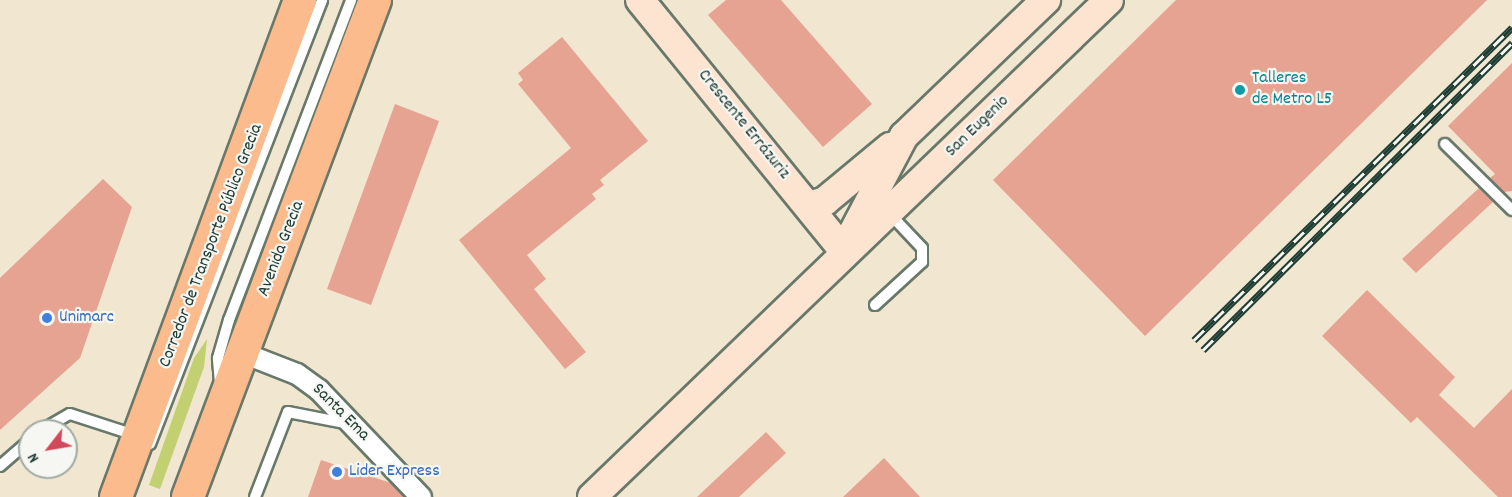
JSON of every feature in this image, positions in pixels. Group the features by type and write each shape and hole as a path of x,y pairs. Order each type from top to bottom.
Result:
{"main road":[{"path":"118,497 135,435 300,0"},
{"name":"Avenida Grecia","path":"189,497 375,0"},
{"name":"Crescente Errázuriz","path":"640,0 845,252"},
{"name":"San Eugenio","path":"845,252 852,228 904,136 1046,0"},
{"name":"San Eugenio","path":"592,497 1109,0"},
{"path":"808,206 825,201 904,136"}],"street":[{"name":"Santa Ema","path":"243,353 308,381 421,497"}],"lane":[{"name":"Corredor de Transporte Público Grecia","path":"118,497 161,424 322,0"},
{"path":"222,411 218,358 229,321 351,0"},
{"path":"1444,144 1512,210"},
{"path":"875,304 922,262 922,248 889,213"},
{"path":"255,497 288,412 352,425"},
{"path":"61,419 70,414 135,435"},
{"path":"0,466 18,450"}],"green space":[{"path":"207,339 204,367 160,489 149,485 194,358"}],"building":[{"path":"726,0 781,0 872,104 823,147 708,15"},
{"name":"Talleres de Metro L5","path":"1176,0 1487,0 1145,336 993,180"},
{"path":"562,37 648,141 600,180 604,185 592,194 596,199 527,255 546,279 534,289 586,352 565,369 459,240 571,148 518,84 523,80 518,73"},
{"path":"1512,63 1512,191 1504,192 1490,178 1495,174 1448,126"},
{"path":"395,104 439,121 371,305 327,289"},
{"name":"Unimarc","path":"103,179 132,207 80,358 0,430 0,278"},
{"path":"1479,188 1493,202 1416,273 1402,259"},
{"path":"1367,290 1455,377 1439,395 1474,428 1512,389 1512,497 1498,497 1417,417 1411,423 1322,336"},
{"path":"766,432 786,453 739,497 697,497"},
{"path":"884,458 920,497 843,497"},
{"name":"Lider Express","path":"321,460 391,483 404,497 308,497"}],"railway":[{"path":"1194,340 1512,27"},
{"path":"1203,350 1512,43"}],"place":[{"name":"Talleres de Metro L5","path":"1240,90"},
{"name":"Unimarc","path":"47,318"},
{"name":"Lider Express","path":"337,472"}]}
